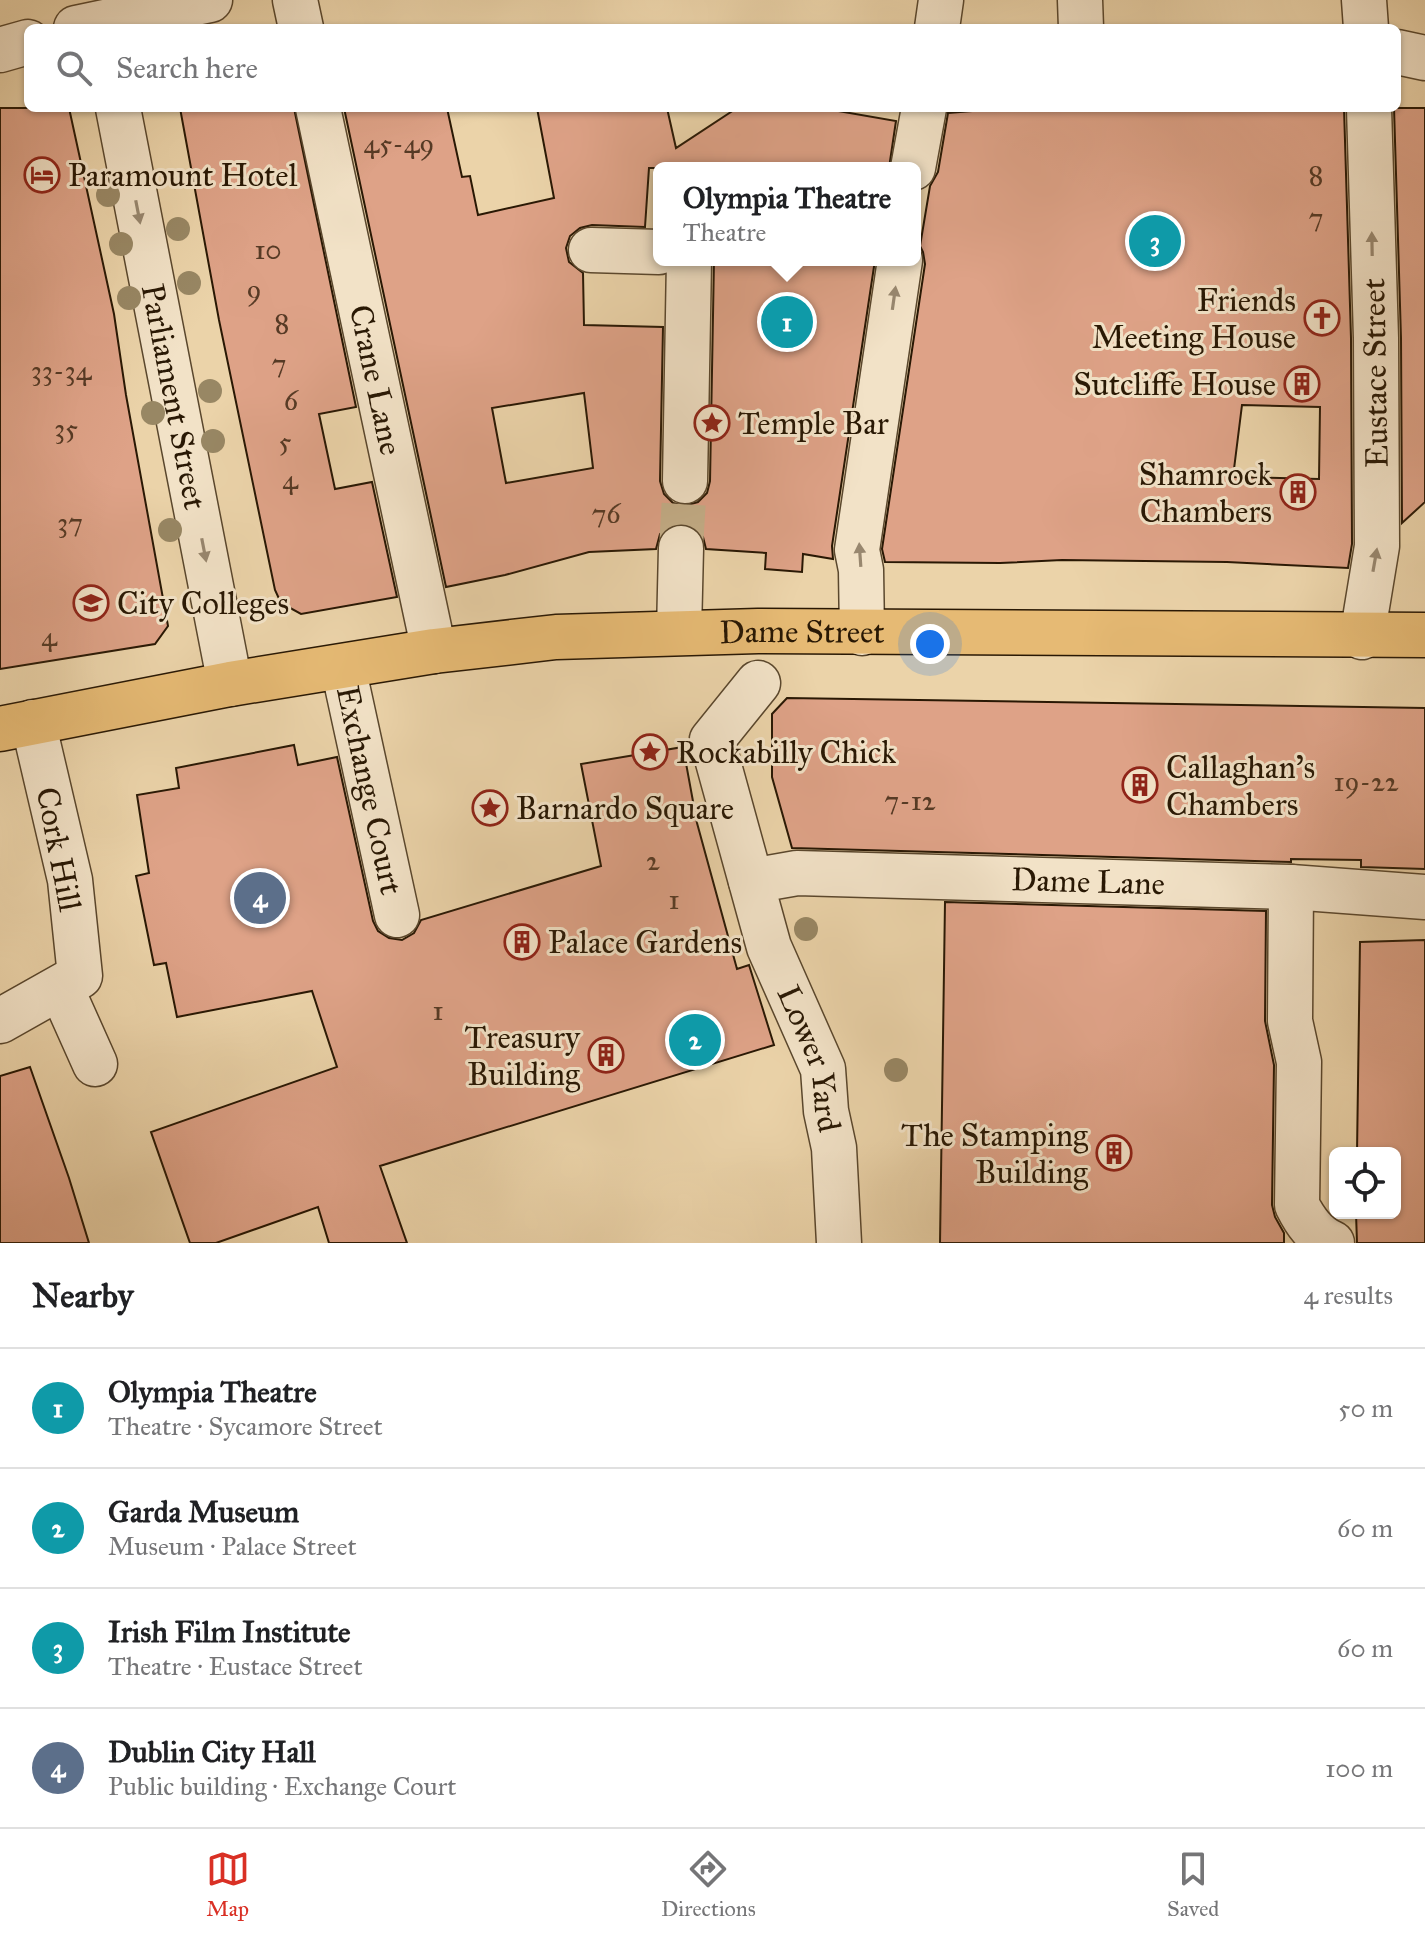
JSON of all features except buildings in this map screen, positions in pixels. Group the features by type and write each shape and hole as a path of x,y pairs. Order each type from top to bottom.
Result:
{"main road":[{"name":"Dame Street","path":"230,684 434,651 556,637 679,632 1425,635"},
{"name":"Cork Hill","path":"16,726 230,684"}],"street":[{"path":"94,19 210,0"},
{"path":"295,0 300,24"},
{"path":"938,24 941,0"},
{"path":"1080,0 1081,24"},
{"path":"1364,0 1366,24"},
{"path":"0,50 24,43"},
{"path":"1401,53 1425,58"},
{"name":"Parliament Street","path":"119,112 230,684"},
{"name":"Crane Lane","path":"319,112 434,651"},
{"path":"914,162 923,112"},
{"name":"Eustace Street","path":"1362,637 1377,546 1376,338 1369,112"},
{"path":"591,250 653,252"},
{"path":"685,481 689,266"},
{"path":"862,633 861,570 857,550 899,266"},
{"path":"679,632 681,548"},
{"name":"Exchange Court","path":"343,667 397,915"},
{"name":"Lower Yard","path":"758,683 712,740 769,947 823,1069 826,1111 834,1148 839,1243"},
{"name":"Cork Hill","path":"16,726 70,880 70,982 95,1064"},
{"name":"Dame Lane","path":"751,881 797,873 1291,887 1425,897"},
{"path":"1291,887 1290,1021 1299,1062 1297,1205 1307,1224 1332,1243"},
{"path":"0,1021 70,982"}],"tunnel":[{"path":"681,548 685,481"}],"place":[{"name":"Paramount Hotel","path":"42,175"},
{"name":"Irish Film Institute","path":"1155,241"},
{"name":"Friends Meeting House","path":"1322,318"},
{"name":"Olympia Theatre","path":"787,322"},
{"name":"Sutcliffe House","path":"1302,384"},
{"name":"Temple Bar","path":"712,423"},
{"name":"Shamrock Chambers","path":"1298,492"},
{"name":"City Colleges","path":"91,603"},
{"name":"Rockabilly Chick","path":"650,752"},
{"name":"Callaghan's Chambers","path":"1140,785"},
{"name":"Barnardo Square","path":"490,808"},
{"name":"Dublin City Hall","path":"260,898"},
{"name":"Palace Gardens","path":"522,942"},
{"name":"Garda Museum","path":"695,1040"},
{"name":"Treasury Building","path":"606,1055"},
{"name":"The Stamping Building","path":"1114,1153"}]}
